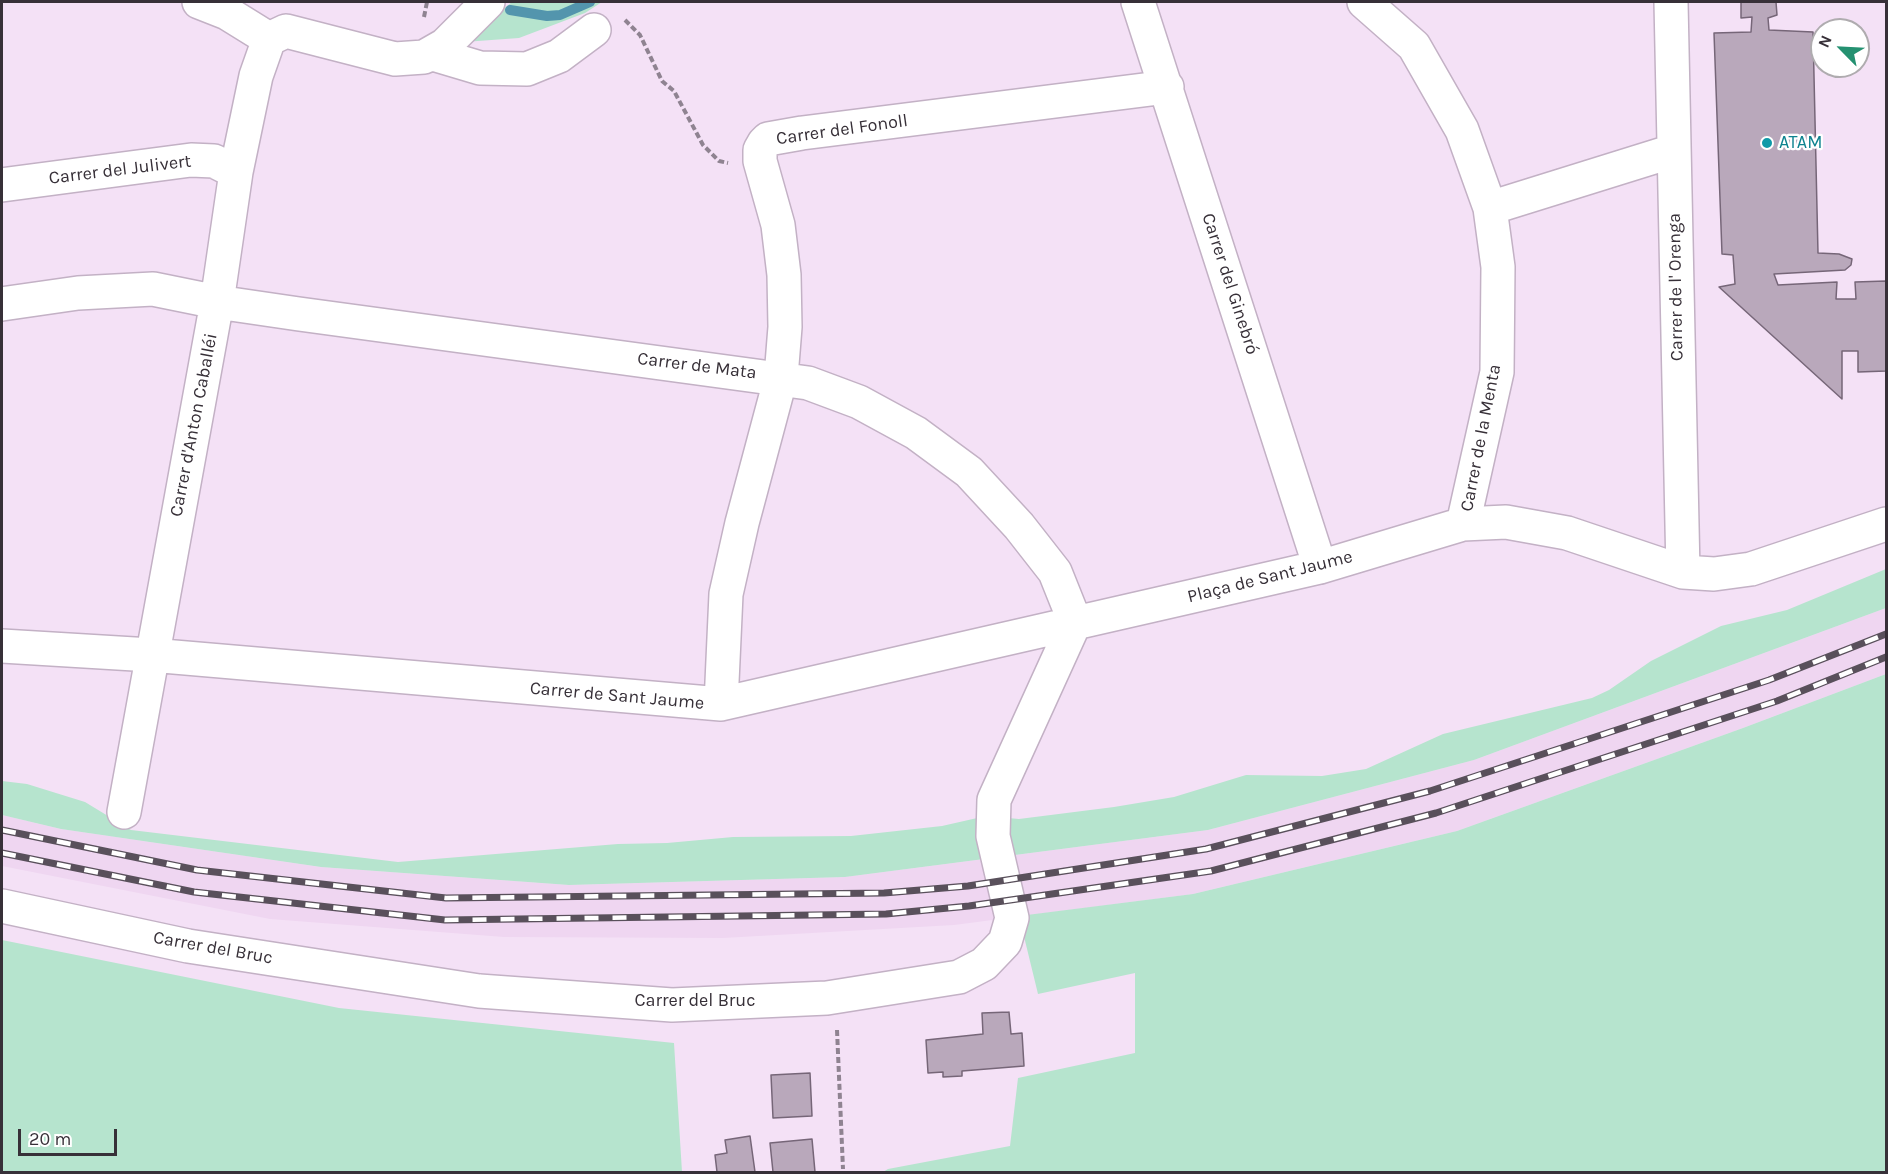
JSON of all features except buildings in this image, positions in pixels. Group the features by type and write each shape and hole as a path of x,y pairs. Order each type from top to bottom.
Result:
{"street":[{"path":"199,2 227,13 269,39 286,31 395,59 433,54 480,69 527,69 560,56 594,30"},
{"path":"433,54 488,2"},
{"name":"Carrer del Ginebró","path":"1138,2 1320,567"},
{"name":"Carrer de la Menta","path":"1364,2 1414,46 1462,130 1490,208 1498,267 1497,372 1463,524"},
{"name":"Carrer de l' Orenga","path":"1671,2 1683,572"},
{"name":"Carrer d'Anton Caballéi","path":"124,812 217,302 236,172 258,67 269,39"},
{"name":"Carrer del Fonoll","path":"721,704 726,594 742,523 781,377 785,327 783,265 778,225 760,161 760,150 768,139 1167,87"},
{"path":"1490,208 1673,151"},
{"name":"Carrer del Julivert","path":"2,185 191,159 214,161 236,172"},
{"name":"Carrer de Mata","path":"2,304 78,293 153,289 217,302 781,377 808,383 859,402 916,433 969,472 1019,526 1054,572 1075,622"},
{"name":"Plaça de Sant Jaume","path":"1075,622 1320,567 1463,524 1506,522 1567,534 1683,572 1714,574 1751,569 1887,524"},
{"name":"Carrer de Sant Jaume","path":"2,646 151,655 721,704 1075,622"},
{"name":"Carrer del Bruc","path":"2,906 188,946 479,991 672,1005 835,996 959,977 984,964 1005,942 1012,918 993,836 994,800 1075,622"}],"path":[{"path":"594,30 617,20 626,20 633,24 662,81 674,92 703,145 711,155"},
{"path":"835,996 843,1169"}],"shaded area":[{"path":"1886,608 1886,674 1457,831 1193,894 954,925 723,938 504,937 270,919 2,866 2,815 61,829 321,867 569,885 845,877 1208,830 1474,760"}],"green space":[{"path":"512,2 602,2 585,13 519,38 464,42"},
{"path":"1886,569 1886,608 1474,760 1208,830 845,877 569,885 321,867 61,829 2,815 2,781 27,784 85,802 131,830 398,862 733,837 851,836 942,826 986,816 1019,819 1114,807 1174,797 1246,775 1322,776 1366,769 1443,734 1592,698 1609,690 1651,661 1721,626 1787,610"},
{"path":"1886,674 1886,1172 883,1172 888,1169 1010,1146 1018,1078 1135,1053 1135,973 1038,994 1019,916 1193,894 1457,831"},
{"path":"2,940 339,1008 674,1043 682,1172 2,1172"}],"waterway":[{"path":"510,10 547,16 560,15 590,2"}],"railway":[{"path":"2,830 197,870 446,898 884,893 968,886 1206,849 1430,791 1769,680 1886,634"},
{"path":"2,853 194,892 445,920 886,914 969,906 1211,871 1436,813 1777,701 1886,657"}],"place":[{"name":"ATAM","path":"1767,143"}]}
